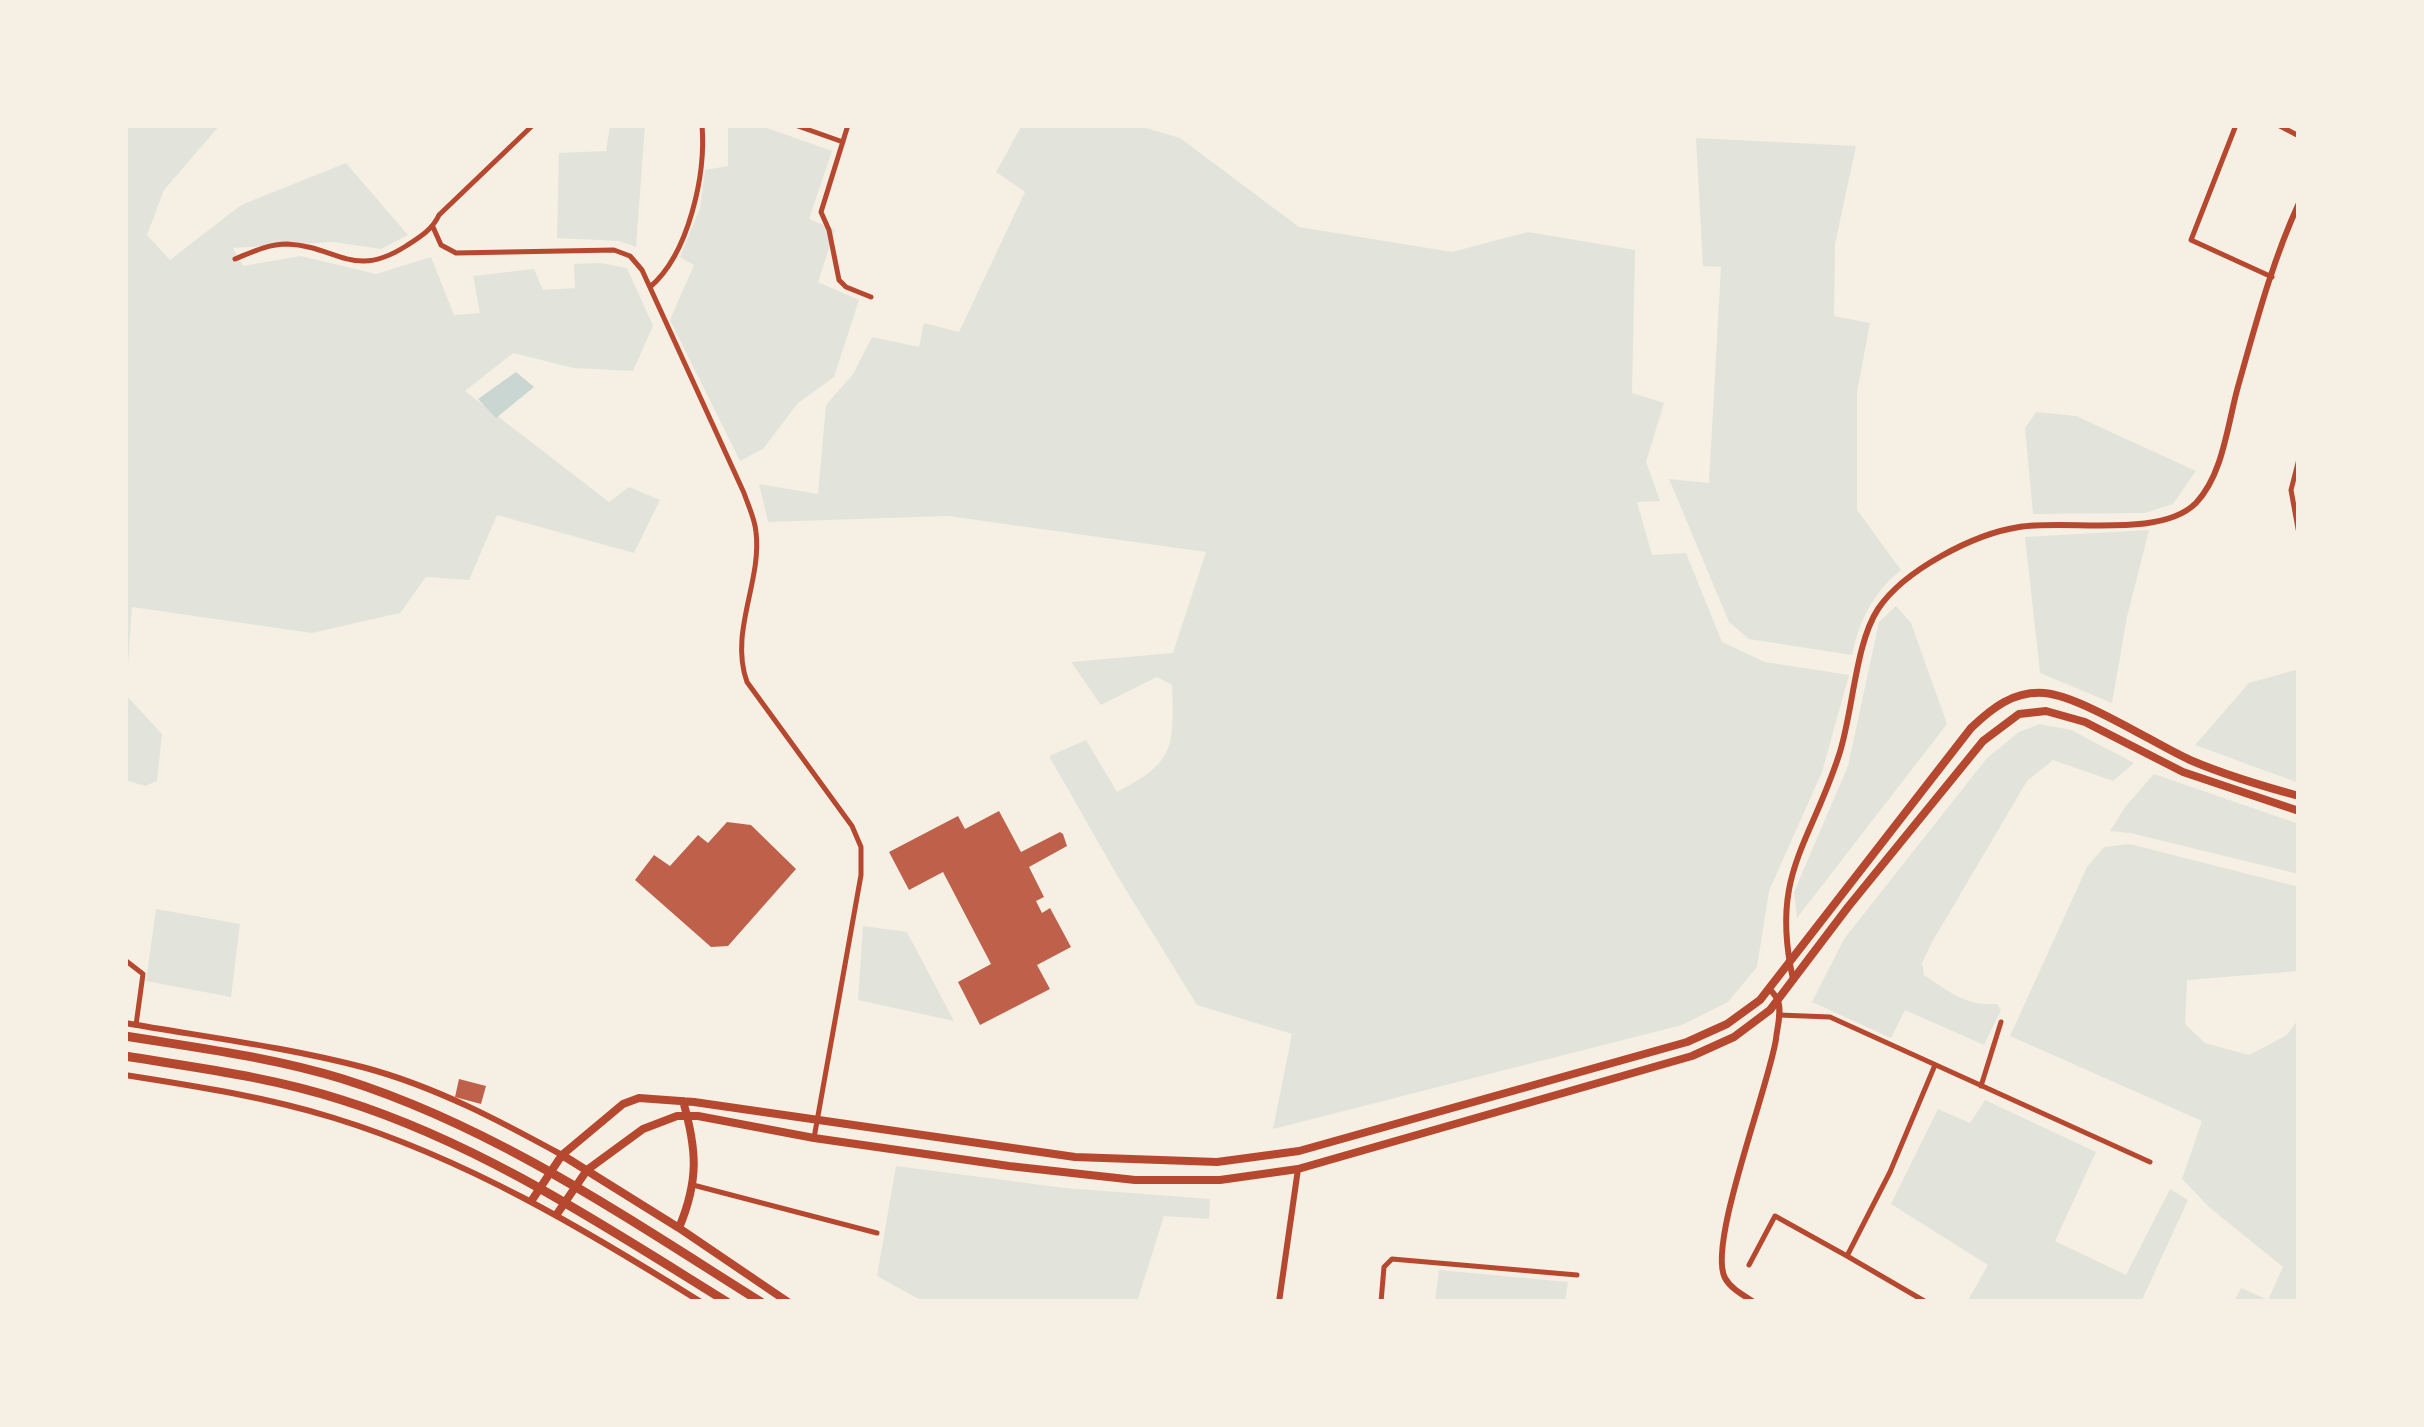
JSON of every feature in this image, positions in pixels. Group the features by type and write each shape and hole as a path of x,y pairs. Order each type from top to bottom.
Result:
{"highway":[{"path":"125,1036 320,1073 409,1103 526,1159 760,1302"},
{"path":"125,1056 267,1080 413,1125 517,1174 727,1302"}],"main road":[{"path":"532,1200 562,1155 623,1104 639,1098 683,1100 1074,1157 1176,1163 1272,1156 1687,1042 1727,1024 1760,1000 1971,728 1992,708 2016,696 2046,693 2090,710 2189,759 2299,796"},
{"path":"557,1214 586,1170 642,1129 669,1118 688,1116 814,1138 1135,1180 1220,1180 1298,1169 1692,1056 1734,1037 1770,1010 1983,741 2019,714 2046,711 2085,722 2183,772 2299,811"},
{"path":"680,1228 694,1185 696,1148 683,1100"},
{"path":"562,1155 680,1228 788,1302"}],"street":[{"path":"235,259 270,245 292,244 352,262 378,260 398,252 433,228 439,215 533,125"},
{"path":"650,287 660,279 679,246 694,204 702,166 702,125"},
{"path":"796,125 843,142"},
{"path":"848,125 821,212 829,230 839,280 846,287 872,297"},
{"path":"2236,125 2191,240 2272,277"},
{"path":"2278,125 2299,136"},
{"path":"1794,981 1784,918 1790,873 1840,752 1866,635 1878,610 1916,572 1974,540 2019,526 2154,522 2182,515 2199,500 2213,477 2272,277 2299,203"},
{"path":"433,228 441,245 456,253 614,250 630,256 642,270 744,493 756,532 742,635 742,666 747,682 852,826 860,846 861,875 814,1138"},
{"path":"2299,459 2291,490 2299,534"},
{"path":"125,960 143,974 136,1025"},
{"path":"1754,1302 1734,1290 1723,1275 1720,1255 1773,1058 1779,1014 1778,1000 1770,988"},
{"path":"1779,1014 1830,1017 2150,1162"},
{"path":"1981,1086 2001,1022"},
{"path":"125,1023 367,1068 440,1094 562,1155"},
{"path":"1848,1256 1890,1172 1935,1065"},
{"path":"125,1074 228,1092 333,1117 423,1149 532,1200 702,1302"},
{"path":"1279,1302 1298,1169"},
{"path":"694,1185 876,1233"},
{"path":"1749,1265 1775,1216 1926,1302"},
{"path":"1381,1302 1384,1267 1392,1259 1577,1275"}],"shaded area":[{"path":"125,125 220,125 164,190 147,235 170,260 241,205 346,163 408,235 381,249 333,242 233,248 243,266 301,256 376,274 431,257 454,315 480,313 473,276 534,269 543,290 575,288 574,264 627,268 653,326 633,371 573,368 513,353 465,391 609,502 629,487 660,500 634,553 497,515 469,580 426,577 400,613 312,633 132,607 126,695 162,734 157,781 145,786 125,780"},
{"path":"610,125 645,125 636,247 619,241 557,238 559,153 606,151"},
{"path":"728,125 767,128 832,151 809,219 835,230 818,282 859,300 834,377 798,403 763,449 740,461 670,320 694,265 680,257 700,208 705,170 728,166"},
{"path":"1022,125 1136,125 1180,138 1299,227 1452,252 1528,232 1635,250 1632,393 1664,403 1646,462 1660,501 1637,502 1652,555 1686,553 1722,642 1765,662 1849,675 1822,772 1769,891 1757,967 1728,1002 1682,1025 1273,1129 1292,1034 1197,1005 1049,756 1086,740 1117,792 1160,762 1171,739 1172,685 1157,677 1101,705 1071,662 1173,653 1206,552 948,516 768,522 759,484 818,494 826,405 853,374 872,337 919,347 924,323 959,332 1025,192 996,172"},
{"path":"1696,138 1856,146 1835,244 1834,316 1870,323 1857,392 1857,510 1901,570 1869,608 1852,655 1749,639 1729,622 1669,479 1709,483 1721,267 1703,266"},
{"path":"516,372 534,387 496,418 478,399"},
{"path":"2036,412 2076,416 2196,471 2173,504 2145,513 2033,514 2025,428"},
{"path":"2149,530 2127,617 2112,703 2040,673 2025,537"},
{"path":"1896,606 1911,623 1947,724 1797,918 1794,892 1848,766 1879,622"},
{"path":"2299,669 2299,783 2195,745 2249,683"},
{"path":"2040,724 2071,730 2134,763 2113,781 2053,760 2027,781 1931,944 1922,963 1924,975 1959,997 1997,1004 2001,1010 1984,1045 1905,1010 1891,1038 1812,1002 1844,939 1987,758 2019,732"},
{"path":"2154,774 2299,824 2299,874 2110,831"},
{"path":"2130,844 2299,887 2299,971 2187,980 2185,1024 2205,1043 2249,1055 2287,1035 2299,1018 2299,1302 2234,1302 2241,1288 2268,1300 2283,1267 2209,1207 2182,1179 2202,1121 2010,1036 2087,867 2104,847"},
{"path":"156,909 240,924 231,997 146,981"},
{"path":"863,926 907,932 954,1021 858,1000"},
{"path":"1985,1100 2096,1152 2055,1241 2126,1275 2170,1189 2188,1200 2141,1302 1967,1302 1988,1265 1891,1204 1938,1109 1970,1123"},
{"path":"896,1166 1065,1188 1210,1199 1209,1219 1164,1216 1137,1302 924,1302 877,1276"},
{"path":"1439,1270 1568,1282 1565,1302 1435,1302"}],"building":[{"path":"999,811 1021,852 1060,832 1063,834 1067,846 1029,867 1044,897 1036,901 1042,913 1050,908 1071,947 1037,965 1050,989 980,1025 958,982 991,964 943,872 909,890 889,852 958,816 965,829"},
{"path":"727,822 751,825 796,869 728,946 711,947 635,880 654,855 670,866 698,835 708,843"},
{"path":"459,1079 486,1086 481,1104 455,1097"}]}
